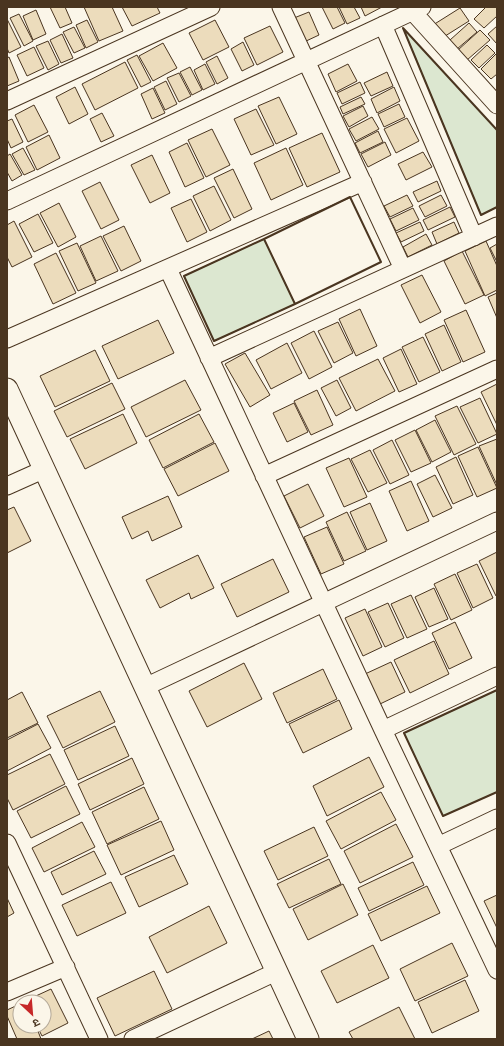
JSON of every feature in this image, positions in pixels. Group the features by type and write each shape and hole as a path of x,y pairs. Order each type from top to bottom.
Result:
{"street":[{"path":"7,100 210,7"},
{"path":"281,7 403,269"},
{"path":"7,201 307,62 417,9 497,105"},
{"path":"383,25 474,237"},
{"path":"7,339 363,182"},
{"path":"210,358 497,226"},
{"path":"168,269 383,730 497,970"},
{"path":"264,476 497,369"},
{"path":"7,389 278,971 308,1039"},
{"path":"7,486 45,469"},
{"path":"145,687 324,604 497,521"},
{"path":"383,730 497,676"},
{"path":"438,846 497,818"},
{"path":"7,843 99,1039"},
{"path":"7,992 66,967"},
{"path":"133,1039 278,971"}],"green space":[{"path":"403,28 497,130 497,207 481,215"},
{"path":"264,239 295,304 214,341 184,276"},
{"path":"497,690 497,792 443,816 404,733"}],"building":[{"path":"50,7 65,7 72,23 60,28"},
{"path":"84,7 112,7 123,31 99,41"},
{"path":"122,7 157,7 160,13 132,26"},
{"path":"322,7 337,7 345,23 333,29"},
{"path":"339,7 354,7 360,18 347,24"},
{"path":"361,7 382,7 365,16"},
{"path":"486,7 497,7 497,16 484,28 474,19"},
{"path":"460,8 469,21 442,38 433,25"},
{"path":"36,10 46,34 33,40 23,16"},
{"path":"309,12 319,35 304,42 294,18"},
{"path":"19,14 33,41 24,46 10,18"},
{"path":"7,19 21,47 9,53 7,48"},
{"path":"87,20 98,42 86,48 76,25"},
{"path":"215,20 229,47 203,60 189,33"},
{"path":"469,23 477,32 457,49 450,40"},
{"path":"270,26 283,52 257,65 244,38"},
{"path":"497,26 497,44 488,34"},
{"path":"74,27 85,48 74,53 63,32"},
{"path":"480,30 490,40 467,60 458,50"},
{"path":"62,34 73,58 61,63 50,40"},
{"path":"48,41 59,64 48,70 36,46"},
{"path":"243,42 254,65 242,71 231,49"},
{"path":"163,43 177,68 153,81 139,56"},
{"path":"487,45 495,53 479,68 471,60"},
{"path":"34,47 44,68 27,76 17,55"},
{"path":"497,53 497,74 491,79 481,69"},
{"path":"137,55 151,82 141,87 127,60"},
{"path":"217,56 228,78 217,84 206,62"},
{"path":"9,57 19,81 7,86 7,58"},
{"path":"125,62 138,88 95,110 82,84"},
{"path":"205,64 215,84 203,90 194,70"},
{"path":"348,64 357,81 336,92 328,74"},
{"path":"190,67 202,90 192,95 180,72"},
{"path":"387,72 393,86 371,96 364,83"},
{"path":"179,73 191,96 179,102 167,78"},
{"path":"166,81 177,104 165,110 154,87"},
{"path":"360,82 365,93 342,104 337,93"},
{"path":"75,87 88,114 69,124 56,97"},
{"path":"394,87 400,101 377,113 371,99"},
{"path":"153,88 165,113 152,119 141,94"},
{"path":"279,97 297,134 276,144 258,106"},
{"path":"361,97 365,104 343,114 340,107"},
{"path":"399,104 405,117 384,127 378,114"},
{"path":"34,105 48,132 28,142 15,115"},
{"path":"363,106 368,116 349,127 343,116"},
{"path":"256,109 274,145 251,155 234,119"},
{"path":"102,113 114,136 101,142 90,119"},
{"path":"372,117 379,129 356,141 349,129"},
{"path":"407,118 419,141 396,153 384,129"},
{"path":"12,119 23,142 11,148 7,139 7,121"},
{"path":"212,129 230,165 206,177 188,140"},
{"path":"378,131 383,142 360,153 355,143"},
{"path":"322,133 340,172 307,187 289,148"},
{"path":"49,135 60,158 37,170 26,147"},
{"path":"385,142 391,155 368,167 361,154"},
{"path":"187,143 204,178 185,187 169,152"},
{"path":"23,148 35,170 24,175 12,154"},
{"path":"286,148 303,185 271,200 254,163"},
{"path":"423,152 432,167 406,180 398,164"},
{"path":"10,154 22,175 12,181 7,172 7,156"},
{"path":"152,155 170,193 150,203 131,165"},
{"path":"233,169 252,209 234,218 214,178"},
{"path":"437,181 441,191 418,202 413,192"},
{"path":"100,182 119,220 101,229 82,191"},
{"path":"214,186 231,220 210,231 193,196"},
{"path":"407,195 413,206 390,217 384,206"},
{"path":"441,195 447,206 425,217 419,206"},
{"path":"191,199 207,232 187,242 171,208"},
{"path":"59,203 76,237 58,247 40,213"},
{"path":"450,207 455,217 428,230 423,220"},
{"path":"413,208 419,220 396,231 390,219"},
{"path":"38,214 53,243 34,252 19,224"},
{"path":"14,221 32,257 12,267 7,257 7,225"},
{"path":"420,222 424,231 401,242 396,233"},
{"path":"454,222 459,233 437,244 432,232"},
{"path":"124,226 141,261 121,271 103,236"},
{"path":"426,234 432,245 408,257 403,247"},
{"path":"101,236 118,271 96,281 80,246"},
{"path":"486,241 497,266 497,290 485,296 465,251"},
{"path":"77,243 96,283 78,291 59,251"},
{"path":"497,244 497,262 490,248"},
{"path":"462,251 484,295 465,304 444,261"},
{"path":"56,253 76,293 53,304 34,264"},
{"path":"422,275 441,312 420,323 401,285"},
{"path":"497,293 497,318 488,297"},
{"path":"360,309 377,346 356,356 339,319"},
{"path":"466,310 485,352 463,362 444,320"},
{"path":"158,320 174,353 118,379 102,346"},
{"path":"338,322 353,353 334,363 318,331"},
{"path":"444,325 461,362 442,371 425,334"},
{"path":"314,331 332,367 309,379 291,343"},
{"path":"423,337 440,372 419,382 402,347"},
{"path":"287,343 302,373 271,389 256,360"},
{"path":"401,349 417,384 399,392 383,358"},
{"path":"95,350 110,381 55,407 40,376"},
{"path":"245,353 270,395 250,407 225,364"},
{"path":"378,359 395,391 356,411 339,378"},
{"path":"185,380 201,410 146,437 131,407"},
{"path":"337,380 351,408 336,416 321,388"},
{"path":"112,383 125,409 67,437 54,411"},
{"path":"497,384 497,425 481,392"},
{"path":"317,390 333,425 311,435 294,401"},
{"path":"480,398 497,434 478,443 460,407"},
{"path":"294,403 308,432 287,442 273,413"},
{"path":"457,406 476,444 454,455 435,416"},
{"path":"123,414 137,443 85,469 70,439"},
{"path":"199,414 214,442 163,468 149,440"},
{"path":"435,420 451,452 432,462 416,430"},
{"path":"415,430 431,463 411,472 395,440"},
{"path":"497,439 497,485 479,446"},
{"path":"392,440 409,475 390,484 373,450"},
{"path":"215,443 229,471 178,496 164,469"},
{"path":"478,447 497,488 477,497 458,456"},
{"path":"370,450 387,483 368,492 351,459"},
{"path":"456,457 473,495 453,504 436,467"},
{"path":"349,458 367,497 344,507 326,468"},
{"path":"435,475 452,508 433,517 417,484"},
{"path":"411,481 429,521 407,531 389,491"},
{"path":"308,484 324,516 300,528 284,496"},
{"path":"168,496 182,527 152,541 148,531 132,539 122,517"},
{"path":"370,503 387,541 367,550 350,512"},
{"path":"14,507 31,541 7,553 7,510"},
{"path":"347,512 366,551 344,561 326,522"},
{"path":"327,527 344,564 321,574 304,537"},
{"path":"497,552 497,595 496,596 479,561"},
{"path":"198,555 214,588 191,599 189,593 160,608 146,580"},
{"path":"273,559 289,592 237,617 221,584"},
{"path":"477,564 493,598 473,608 457,573"},
{"path":"455,574 472,610 451,620 434,584"},
{"path":"434,588 448,619 429,627 415,597"},
{"path":"411,595 427,629 407,638 391,604"},
{"path":"388,603 404,638 385,647 368,612"},
{"path":"365,609 382,647 363,656 345,618"},
{"path":"455,622 472,658 449,669 432,633"},
{"path":"434,641 449,674 410,693 394,660"},
{"path":"391,662 405,692 380,704 365,674"},
{"path":"244,663 262,699 207,727 189,691"},
{"path":"323,669 337,699 287,723 273,693"},
{"path":"100,691 115,722 63,748 47,716"},
{"path":"22,692 38,723 7,738 7,700"},
{"path":"339,700 352,729 303,753 289,724"},
{"path":"38,724 51,748 7,771 7,740"},
{"path":"115,726 129,756 78,780 64,750"},
{"path":"50,754 65,784 13,810 7,798 7,775"},
{"path":"369,757 384,787 327,816 313,786"},
{"path":"132,758 144,784 90,810 78,784"},
{"path":"66,786 80,814 31,838 17,811"},
{"path":"144,787 159,819 107,844 92,812"},
{"path":"381,792 396,820 341,849 326,821"},
{"path":"161,821 174,850 121,875 107,845"},
{"path":"82,822 95,847 44,872 32,848"},
{"path":"396,824 413,857 360,883 344,851"},
{"path":"314,827 328,856 278,880 264,851"},
{"path":"94,851 106,874 62,895 51,872"},
{"path":"174,855 188,884 139,907 125,877"},
{"path":"329,859 341,884 289,908 277,884"},
{"path":"413,862 424,885 369,911 358,888"},
{"path":"111,882 126,913 77,936 62,905"},
{"path":"343,884 358,915 308,940 293,909"},
{"path":"427,886 440,913 381,941 368,914"},
{"path":"497,895 497,928 484,901"},
{"path":"7,898 14,913 7,917"},
{"path":"209,906 227,943 167,973 149,937"},
{"path":"452,943 468,976 415,1001 400,969"},
{"path":"373,945 389,978 337,1003 321,971"},
{"path":"154,971 172,1009 115,1036 97,998"},
{"path":"465,980 479,1011 432,1033 418,1002"},
{"path":"51,989 68,1023 52,1031 52,994 40,994"},
{"path":"399,1007 415,1039 353,1039 349,1032"},
{"path":"12,1008 12,1028 7,1016 7,1010"},
{"path":"269,1031 273,1039 252,1039"},
{"path":"15,1034 39,1034 41,1039 17,1039"}],"wall":[{"path":"497,130 403,28 481,215 497,207"},
{"path":"350,197 381,262 295,304 264,239 350,197"},
{"path":"264,239 295,304 214,341 184,276 264,239"},
{"path":"497,690 404,733 443,816 497,792"}]}
